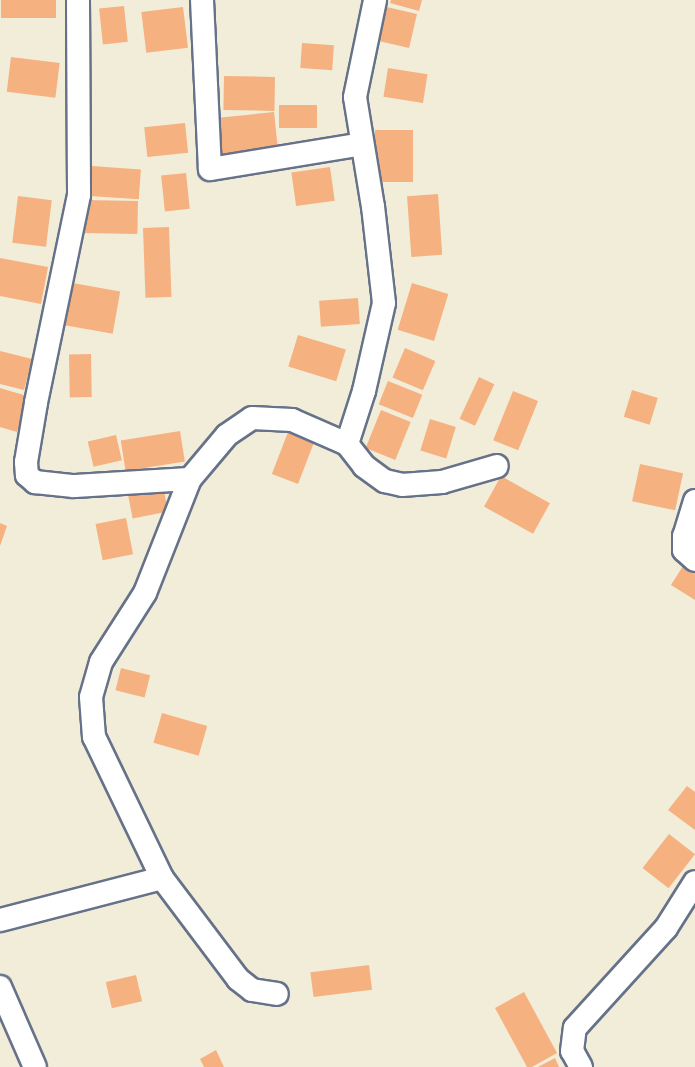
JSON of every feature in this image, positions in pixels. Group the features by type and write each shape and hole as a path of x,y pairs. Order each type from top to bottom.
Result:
{"street":[{"path":"78,0 79,195 36,403 26,462 27,475 35,482 75,486 190,478"},
{"path":"202,0 210,169 363,144"},
{"path":"347,444 364,391 384,303 363,144 354,97 375,0"},
{"path":"277,994 252,990 238,979 162,878 94,737 92,697 101,662 145,593 190,478 227,435 252,418 292,420 347,444 364,466 385,481 402,485 442,482 497,466"},
{"path":"695,501 684,536 684,550 695,560"},
{"path":"0,920 162,878"},
{"path":"581,1067 572,1051 575,1028 645,953 695,882"},
{"path":"0,987 36,1067"}],"building":[{"path":"1,0 56,0 56,18 1,18"},
{"path":"391,0 422,0 419,11 390,3"},
{"path":"378,5 417,14 409,48 370,39"},
{"path":"124,6 128,42 103,44 99,9"},
{"path":"183,7 188,48 146,53 141,12"},
{"path":"302,43 334,45 332,70 300,68"},
{"path":"11,57 60,63 55,98 7,92"},
{"path":"388,68 428,74 423,103 383,97"},
{"path":"224,76 275,77 274,111 223,110"},
{"path":"279,105 317,105 317,128 279,128"},
{"path":"274,112 278,151 215,157 211,119"},
{"path":"185,123 188,153 147,157 144,127"},
{"path":"375,130 413,130 413,182 375,182"},
{"path":"92,166 141,169 139,199 90,196"},
{"path":"330,167 335,201 296,206 291,172"},
{"path":"186,173 190,209 165,211 161,176"},
{"path":"438,194 442,255 411,257 407,196"},
{"path":"18,196 52,200 46,247 12,243"},
{"path":"84,200 138,201 137,234 83,233"},
{"path":"169,227 171,297 145,298 143,228"},
{"path":"0,258 48,267 41,304 0,296"},
{"path":"67,282 120,291 113,334 60,324"},
{"path":"412,283 448,294 434,341 398,330"},
{"path":"358,298 360,324 321,327 319,301"},
{"path":"298,335 346,350 336,381 288,367"},
{"path":"405,348 435,361 423,390 392,377"},
{"path":"0,351 32,359 24,390 0,384"},
{"path":"69,354 91,354 92,397 70,397"},
{"path":"479,377 494,384 475,426 460,419"},
{"path":"388,381 422,395 413,418 379,404"},
{"path":"0,388 27,396 17,432 0,427"},
{"path":"632,390 658,398 650,425 624,417"},
{"path":"513,391 538,401 518,450 493,440"},
{"path":"381,410 411,422 395,460 366,448"},
{"path":"430,419 456,427 446,458 420,451"},
{"path":"180,431 185,462 126,471 121,440"},
{"path":"288,432 314,442 298,484 272,474"},
{"path":"116,435 122,460 94,467 88,442"},
{"path":"640,464 683,473 675,510 632,501"},
{"path":"501,476 550,503 533,534 484,507"},
{"path":"163,486 168,512 133,518 128,493"},
{"path":"126,518 133,554 103,560 96,524"},
{"path":"0,523 7,526 0,546"},
{"path":"688,558 695,563 695,600 671,585"},
{"path":"121,668 150,675 145,698 115,690"},
{"path":"162,713 207,726 199,756 153,743"},
{"path":"687,786 695,792 695,830 668,810"},
{"path":"669,834 695,854 669,888 643,868"},
{"path":"369,965 372,990 313,997 310,972"},
{"path":"136,975 142,1001 112,1008 106,982"},
{"path":"524,992 557,1053 532,1067 527,1067 495,1008"},
{"path":"216,1050 224,1067 204,1067 200,1059"},
{"path":"555,1058 559,1067 538,1067"}]}
